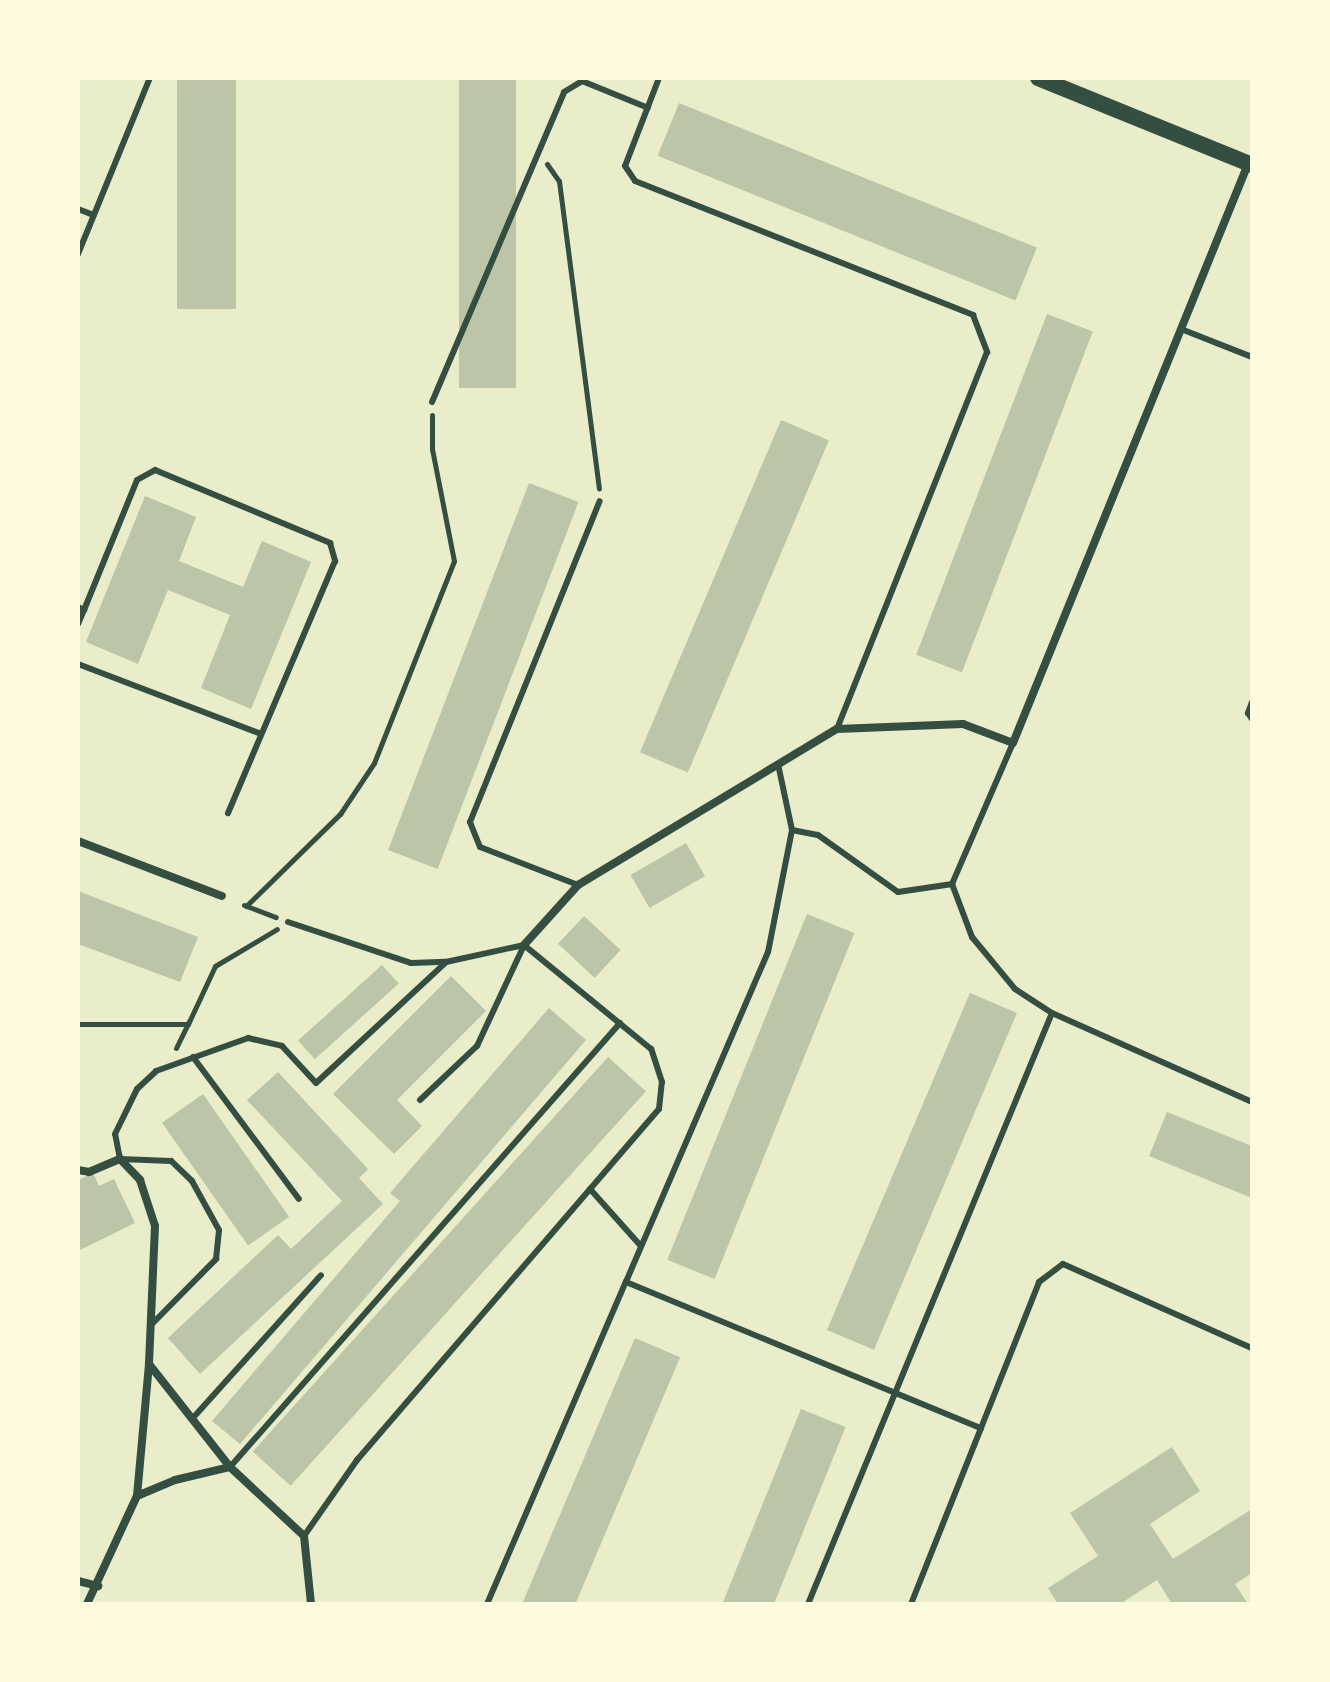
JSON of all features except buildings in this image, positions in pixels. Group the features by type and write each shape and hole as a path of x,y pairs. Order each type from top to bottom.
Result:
{"main road":[{"path":"1038,78 1250,164"}],"street":[{"path":"524,945 578,885 837,729 963,724 1013,743 1250,164"},
{"path":"78,841 222,896"},
{"path":"78,1170 89,1172 120,1159 140,1180 155,1226 149,1364 137,1496 98,1586 87,1604"},
{"path":"149,1364 230,1467 304,1536 311,1604"},
{"path":"137,1496 175,1480 230,1467"},
{"path":"78,1581 98,1586"}],"lane":[{"path":"78,254 150,78"},
{"path":"659,78 625,166 635,181 973,315 987,352 837,729"},
{"path":"432,402 564,92 582,81 648,108"},
{"path":"78,209 94,215"},
{"path":"1181,329 1252,357"},
{"path":"78,624 81,608 137,480 155,470 330,543 335,561 228,813"},
{"path":"578,885 480,847 470,822 600,501"},
{"path":"78,664 261,734"},
{"path":"1252,702 1248,713 1252,719"},
{"path":"1013,743 952,884 972,937 1015,989 1052,1013 1252,1102"},
{"path":"487,1604 768,952 792,830 778,764"},
{"path":"792,830 818,835 898,892 952,884"},
{"path":"288,922 411,963 446,962 524,945"},
{"path":"304,1536 357,1460 659,1109 662,1082 651,1049 524,945"},
{"path":"420,1100 477,1046 524,945"},
{"path":"149,1328 216,1259 219,1230 192,1181 171,1161 120,1159 115,1134 137,1089 156,1071 248,1038 282,1046 316,1083 446,962"},
{"path":"808,1604 1052,1013"},
{"path":"230,1467 620,1023"},
{"path":"193,1057 299,1199"},
{"path":"590,1189 641,1246"},
{"path":"911,1604 1039,1282 1063,1264 1252,1348"},
{"path":"192,1419 321,1275"},
{"path":"626,1282 981,1428"}],"path":[{"path":"539,151 559,181 600,501"},
{"path":"246,906 340,814 374,763 454,561 432,449 432,402"},
{"path":"222,896 288,922"},
{"path":"167,1066 215,966 288,922"},
{"path":"78,1024 188,1024"}]}
